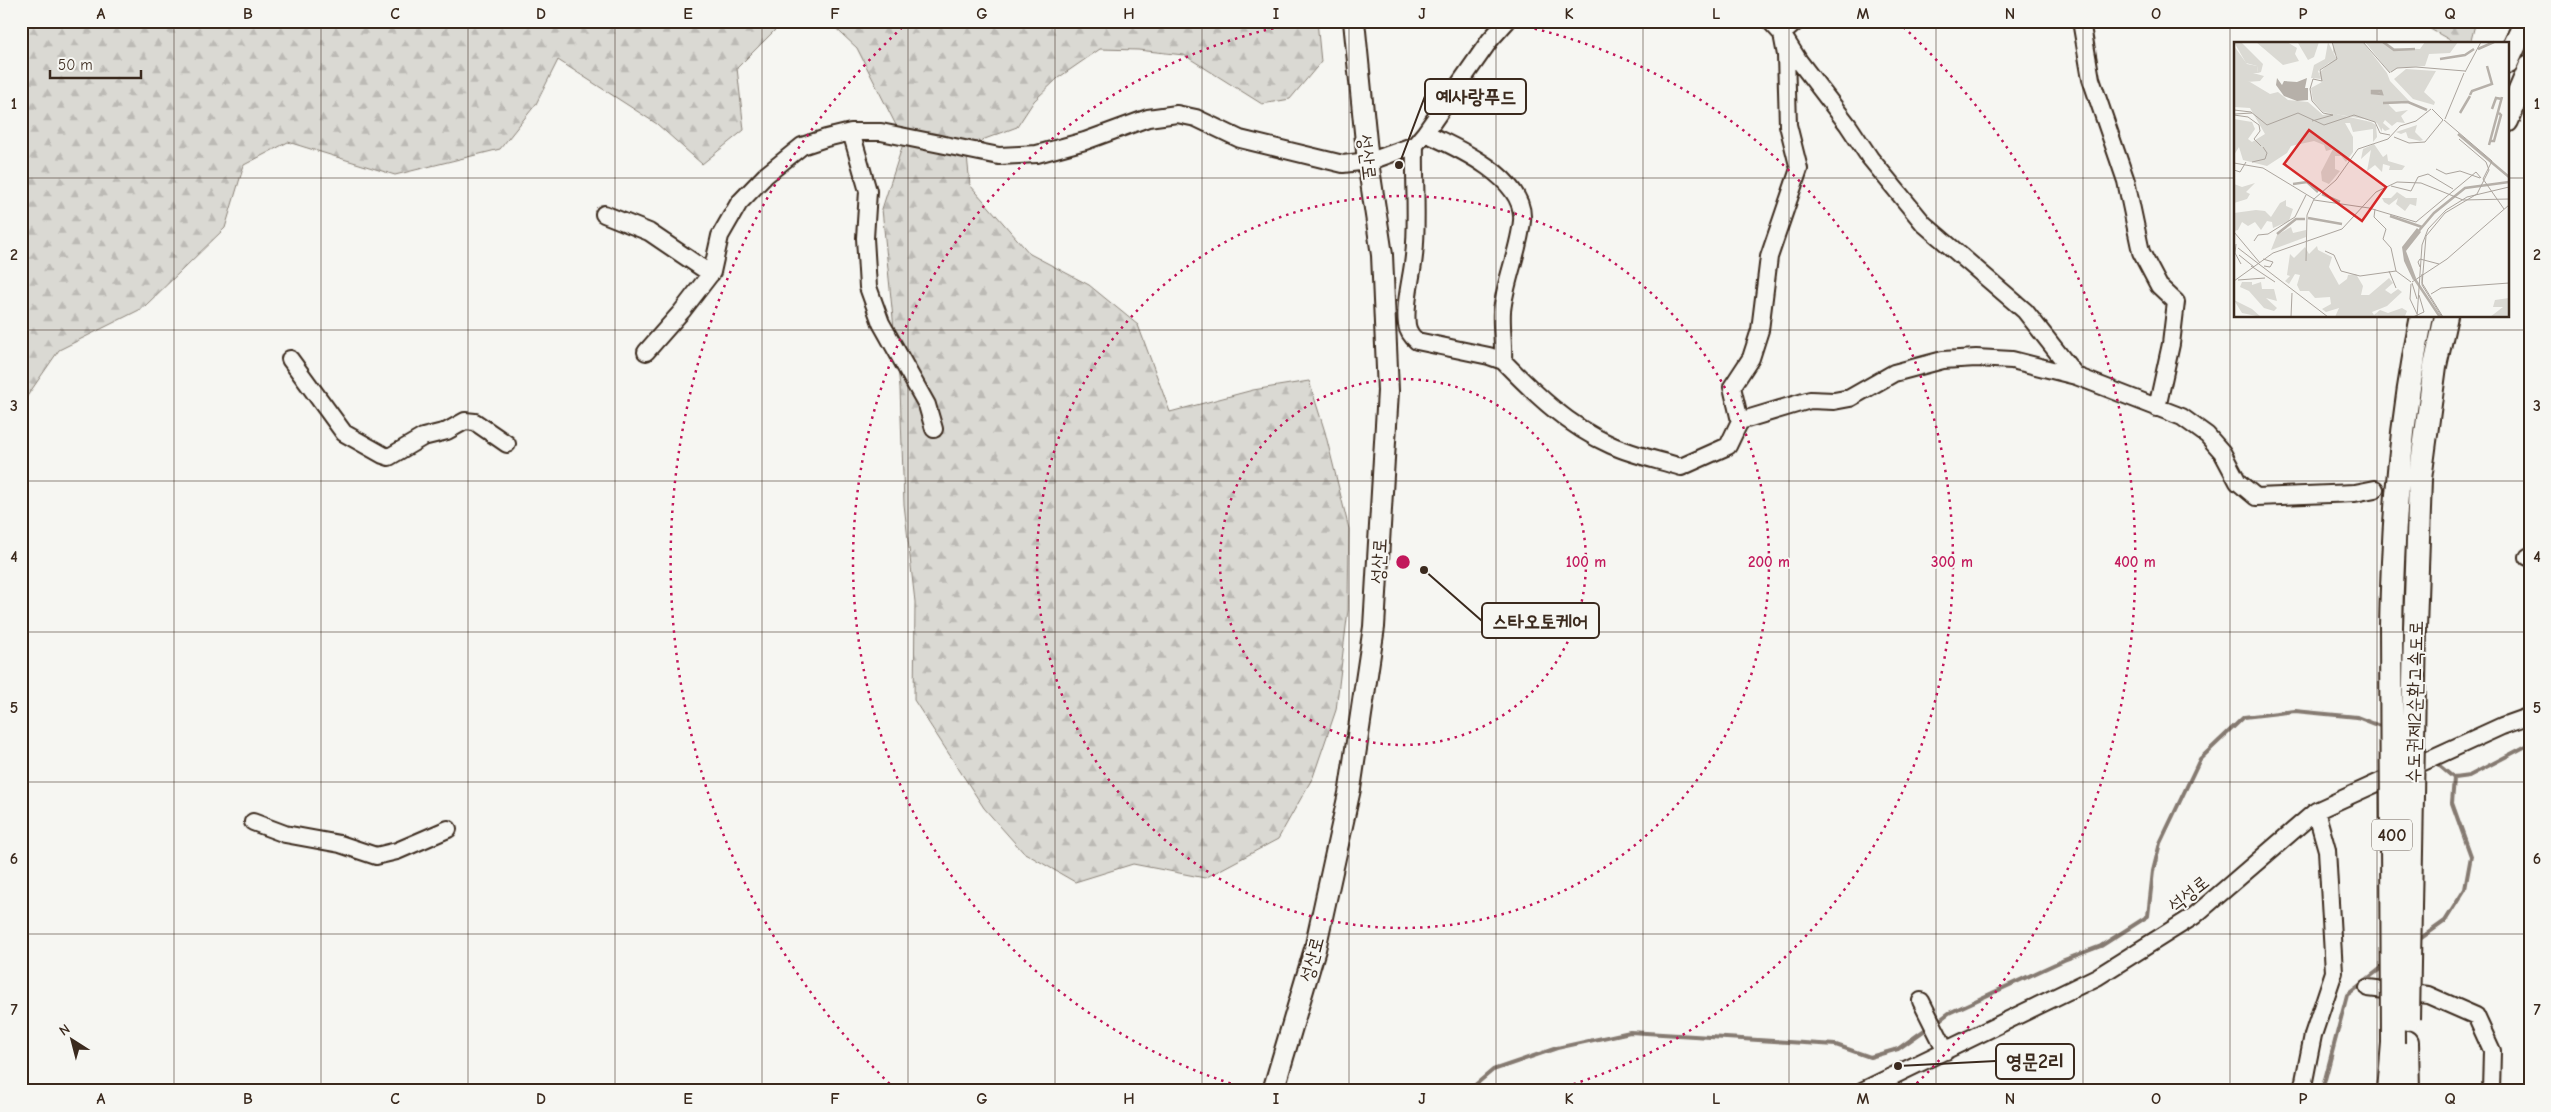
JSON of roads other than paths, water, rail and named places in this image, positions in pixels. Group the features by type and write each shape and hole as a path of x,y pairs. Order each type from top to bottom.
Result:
{"highway":[{"path":"2508,60 2526,21"},
{"path":"2508,119 2530,67"},
{"name":"수도권제2순환고속도로","path":"2408,1091 2400,1043 2391,627 2392,538 2404,414 2422,318"},
{"name":"수도권제2순환고속도로","path":"2389,1091 2400,1043 2420,479 2435,366 2446,318"}],"main road":[{"name":"성산로","path":"1273,1091 1315,949 1350,789 1374,627 1388,391 1382,255 1368,162 1354,21"}],"street":[{"path":"646,352 710,274 720,236 739,203 766,175 802,146 850,132 881,132 999,156 1037,154 1085,141 1148,118 1177,114 1196,118 1240,139 1343,164 1368,162 1420,139 1451,94 1507,21"},
{"path":"1770,21 1782,34 1799,61 1848,125 1870,158 1924,224 2025,311 2076,376"},
{"path":"1782,34 1797,21"},
{"path":"2082,21 2091,79 2126,181 2141,252 2159,286 2176,302 2171,344 2157,408"},
{"path":"1420,139 1414,256 1408,304 1407,325 1410,335 1416,341 1503,361 1538,398 1570,421 1611,446 1680,467 1728,446 1740,421 1732,387 1751,358 1760,330 1769,257 1799,169 1788,125 1786,55 1782,34"},
{"path":"850,132 868,192 865,238 868,287 881,323 927,405 934,429"},
{"path":"1420,139 1481,161 1502,179 1519,201 1522,219 1502,311 1503,361"},
{"path":"604,214 649,232 710,274"},
{"path":"290,358 344,433 383,455 389,457 423,437 447,431 464,421 475,422 507,444"},
{"path":"1740,421 1810,400 1834,401 1850,398 1894,373 1943,360 1976,358 2012,360 2076,376 2182,417 2207,435 2222,452 2238,482 2256,497 2355,493 2375,489"},
{"name":"석성로","path":"1862,1091 2097,977 2194,916 2316,810 2530,716"},
{"path":"2302,1091 2313,1035 2334,972 2327,850 2316,810"},
{"path":"253,822 285,834 340,844 376,856 397,851 448,829"},
{"path":"2368,988 2428,995 2476,1016 2492,1051 2490,1091"},
{"path":"1921,1001 1946,1051"}],"waterway":[{"path":"1937,1022 1949,1013 2064,960 2101,946 2148,916 2153,871 2160,843 2200,759 2244,717 2295,711 2357,717 2385,728"},
{"path":"2435,762 2454,778 2469,776 2530,744"},
{"path":"2417,941 2445,921 2465,889 2471,856 2452,803 2454,778"},
{"path":"2322,1091 2347,995 2385,965"},
{"path":"1468,1091 1493,1070 1557,1048 1630,1032 1836,1045 1870,1057 1898,1049 1929,1027"}],"place":[{"name":"예사랑푸드","path":"1399,165"},
{"name":"스타오토케어","path":"1424,570"},
{"name":"영문2리","path":"1898,1066"}]}
